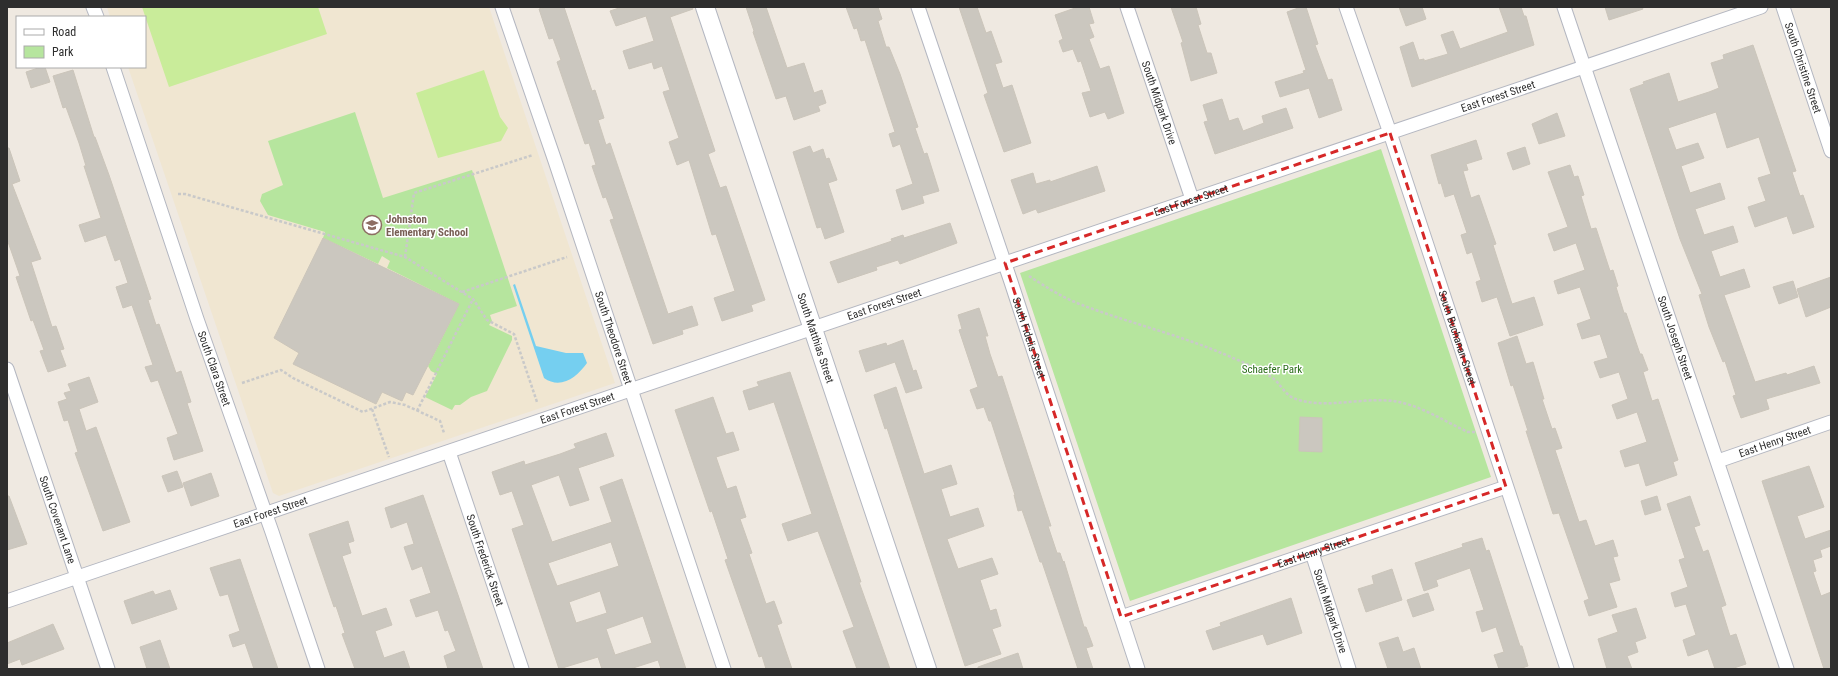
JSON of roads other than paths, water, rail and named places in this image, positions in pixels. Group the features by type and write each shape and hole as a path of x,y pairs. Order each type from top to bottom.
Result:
{"street":[{"name":"South Theodore Street","path":"502,7 556,161 630,389 724,669"},
{"name":"South Matthias Street","path":"705,7 927,669"},
{"name":"South Fidelis Street","path":"918,7 1005,263 1138,669"},
{"name":"South Midpark Drive","path":"1127,7 1192,199"},
{"name":"South Buchanan Street","path":"1346,7 1390,133 1567,669"},
{"name":"South Joseph Street","path":"1564,7 1787,669"},
{"name":"East Forest Street","path":"7,601 1761,7"},
{"name":"South Christine Street","path":"1783,7 1831,151"},
{"name":"South Clara Street","path":"113,68 197,319 266,514 318,669"},
{"name":"South Covenant Lane","path":"7,369 108,669"},
{"name":"East Henry Street","path":"1718,461 1831,422"},
{"name":"South Frederick Street","path":"449,452 522,669"},
{"name":"East Henry Street","path":"1121,618 1506,487"},
{"name":"South Midpark Drive","path":"1312,553 1349,669"}],"water":[{"path":"515,284 536,346 566,353 583,353 587,363 578,373 568,380 556,383 544,378 513,285"}],"place":[{"name":"Johnston Elementary School","path":"372,225"}],"park label":[{"name":"Schaefer Park","path":"1272,369"}]}
